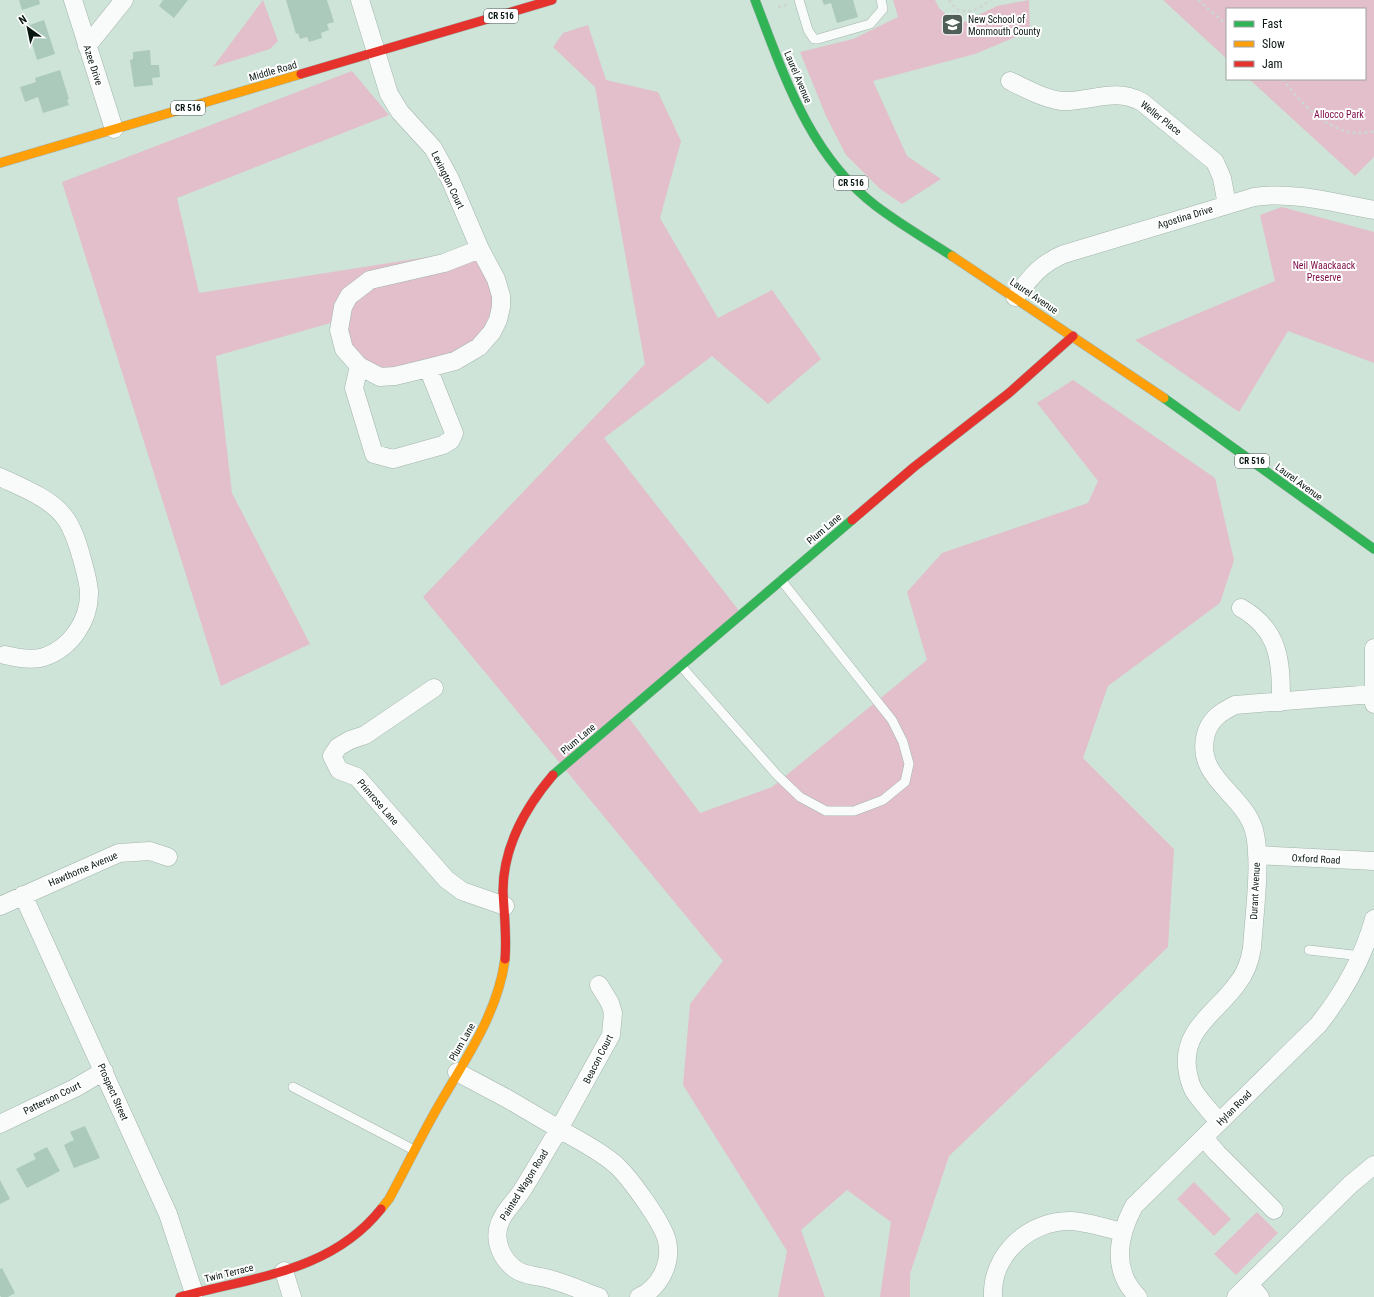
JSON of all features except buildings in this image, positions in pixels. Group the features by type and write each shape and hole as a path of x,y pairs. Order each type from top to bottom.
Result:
{"main road":[{"name":"Middle Road","path":"0,163 552,0"},
{"name":"Laurel Avenue","path":"755,0 783,70 804,117 817,141 834,165 854,187 876,206 1015,297 1145,385 1374,550"},
{"name":"Plum Lane","path":"284,1271 309,1264 330,1254 362,1232 381,1211 389,1199 457,1072 490,1016 500,987 506,950 504,877 506,863 514,836 530,803 554,774 914,466 1009,393 1073,336"},
{"name":"Twin Terrace","path":"187,1295 284,1271"}],"street":[{"name":"Azee Drive","path":"73,0 114,129"},
{"path":"87,46 124,0"},
{"name":"Lexington Court","path":"360,0 385,84 394,104 433,148 450,179 480,249 496,278 501,296 498,320 492,332 479,346 455,361 395,376 380,377 359,366 344,349 339,330 343,307 349,296 370,280 444,263 480,249"},
{"name":"Weller Place","path":"1010,81 1031,91 1063,101 1120,94 1132,97 1142,102 1208,154 1215,162 1222,178 1227,205"},
{"name":"Agostina Drive","path":"1015,297 1034,274 1050,260 1064,254 1254,197 1280,194 1374,210"},
{"path":"359,366 354,388 374,454 393,460 443,444 451,440 454,434 428,368"},
{"path":"0,477 43,499 54,506 66,519 78,545 88,580 89,592 88,607 77,633 59,650 43,658 24,659 5,655"},
{"path":"1241,608 1260,622 1275,646 1281,669 1281,702"},
{"path":"1374,648 1374,699"},
{"name":"Primrose Lane","path":"434,688 365,735 350,740 338,747 332,756 339,770 357,777 446,879 462,891 505,906"},
{"name":"Durant Avenue","path":"1219,1122 1193,1089 1188,1075 1186,1060 1189,1044 1195,1031 1238,984 1250,961 1257,855 1254,830 1247,813 1238,801 1214,777 1208,768 1204,756 1204,742 1208,729 1213,720 1222,711 1234,705 1248,703 1374,699"},
{"name":"Hawthorne Avenue","path":"0,906 119,853 150,851 168,857"},
{"name":"Oxford Road","path":"1257,855 1374,861"},
{"name":"Prospect Street","path":"23,895 168,1214 187,1295"},
{"name":"Hylan Road","path":"1138,1297 1126,1279 1122,1267 1120,1242 1122,1232 1134,1206 1318,1026 1342,992 1361,956 1374,919"},
{"name":"Beacon Court","path":"559,1129 612,1035 613,1013 610,1003 599,986"},
{"name":"Patterson Court","path":"0,1124 75,1088 104,1071"},
{"path":"457,1072 506,1098 559,1129 617,1166 631,1182 662,1228 667,1241 668,1256 665,1269 654,1287 639,1297"},
{"name":"Painted Wagon Road","path":"559,1129 520,1193 506,1212 498,1230 498,1243 501,1252 508,1263 515,1270 527,1275 541,1277 566,1285 599,1297"},
{"path":"1204,1138 1274,1210"},
{"path":"1236,1297 1255,1291 1351,1184 1373,1168"},
{"path":"993,1297 992,1286 998,1266 1010,1248 1033,1230 1046,1224 1072,1221 1122,1232"},
{"path":"284,1271 292,1297"}],"lane":[{"path":"795,2 808,30 816,39 870,24 882,4"},
{"path":"681,665 777,775 800,798 826,811 854,811 883,800 904,782 909,764 903,742 892,720 781,580"},
{"path":"1309,950 1361,956"},
{"path":"293,1087 414,1150"}],"path":[{"path":"949,0 952,7 962,12 975,10 990,0"},
{"path":"1198,0 1226,24"},
{"path":"778,7 795,2"},
{"path":"1285,80 1299,99 1341,131 1363,134 1374,131"}],"green space":[{"path":"263,0 278,41 270,49 213,67"},
{"path":"893,0 935,0 939,8 958,25 997,6 1029,0 1030,31 975,54 873,81 907,156 941,179 902,204 879,188 846,155 826,116 800,52 853,39 898,17"},
{"name":"Allocco Park","path":"1163,0 1374,0 1374,157 1355,176 1250,80 1366,80 1366,8 1226,8 1226,58"},
{"path":"588,25 606,80 658,92 681,141 660,218 718,318 772,290 821,359 768,404 712,356 604,438 740,612 623,710 700,813 772,787 927,660 907,592 942,553 1088,503 1098,481 1037,403 1073,380 1215,478 1234,560 1220,603 1108,686 1083,758 1174,849 1168,947 949,1156 910,1274 910,1297 880,1297 891,1222 847,1190 801,1230 825,1297 778,1297 787,1251 683,1085 690,1004 723,961 423,597 645,364 595,87 553,47 563,33"},
{"path":"352,71 389,115 177,198 199,293 472,250 498,279 490,335 446,360 375,374 334,322 216,356 232,493 310,644 221,686 62,182"},
{"name":"Neil Waackaack Preserve","path":"1282,207 1374,232 1374,363 1288,331 1239,412 1135,340 1275,281 1260,215"},
{"path":"1194,1182 1231,1219 1214,1236 1177,1199"},
{"path":"1257,1212 1278,1233 1236,1275 1214,1254"}],"traffic: fast":[{"path":"755,0 788,85 801,112 833,163 853,186 876,206 904,226 952,256"},
{"path":"1164,398 1374,549"},
{"path":"553,775 852,520"}],"traffic: slow":[{"path":"0,163 301,74"},
{"path":"952,256 1164,398"},
{"path":"381,1209 389,1199 432,1117 480,1035 496,998 505,959"}],"traffic: jam":[{"path":"301,74 552,0"},
{"path":"852,520 914,467 1009,393 1073,336"},
{"path":"505,959 506,933 503,891 504,874 511,843 533,801 553,775"},
{"path":"180,1297 262,1277 315,1259 339,1247 361,1230 381,1209"}],"place":[{"name":"New School of Monmouth County","path":"953,25"}]}
